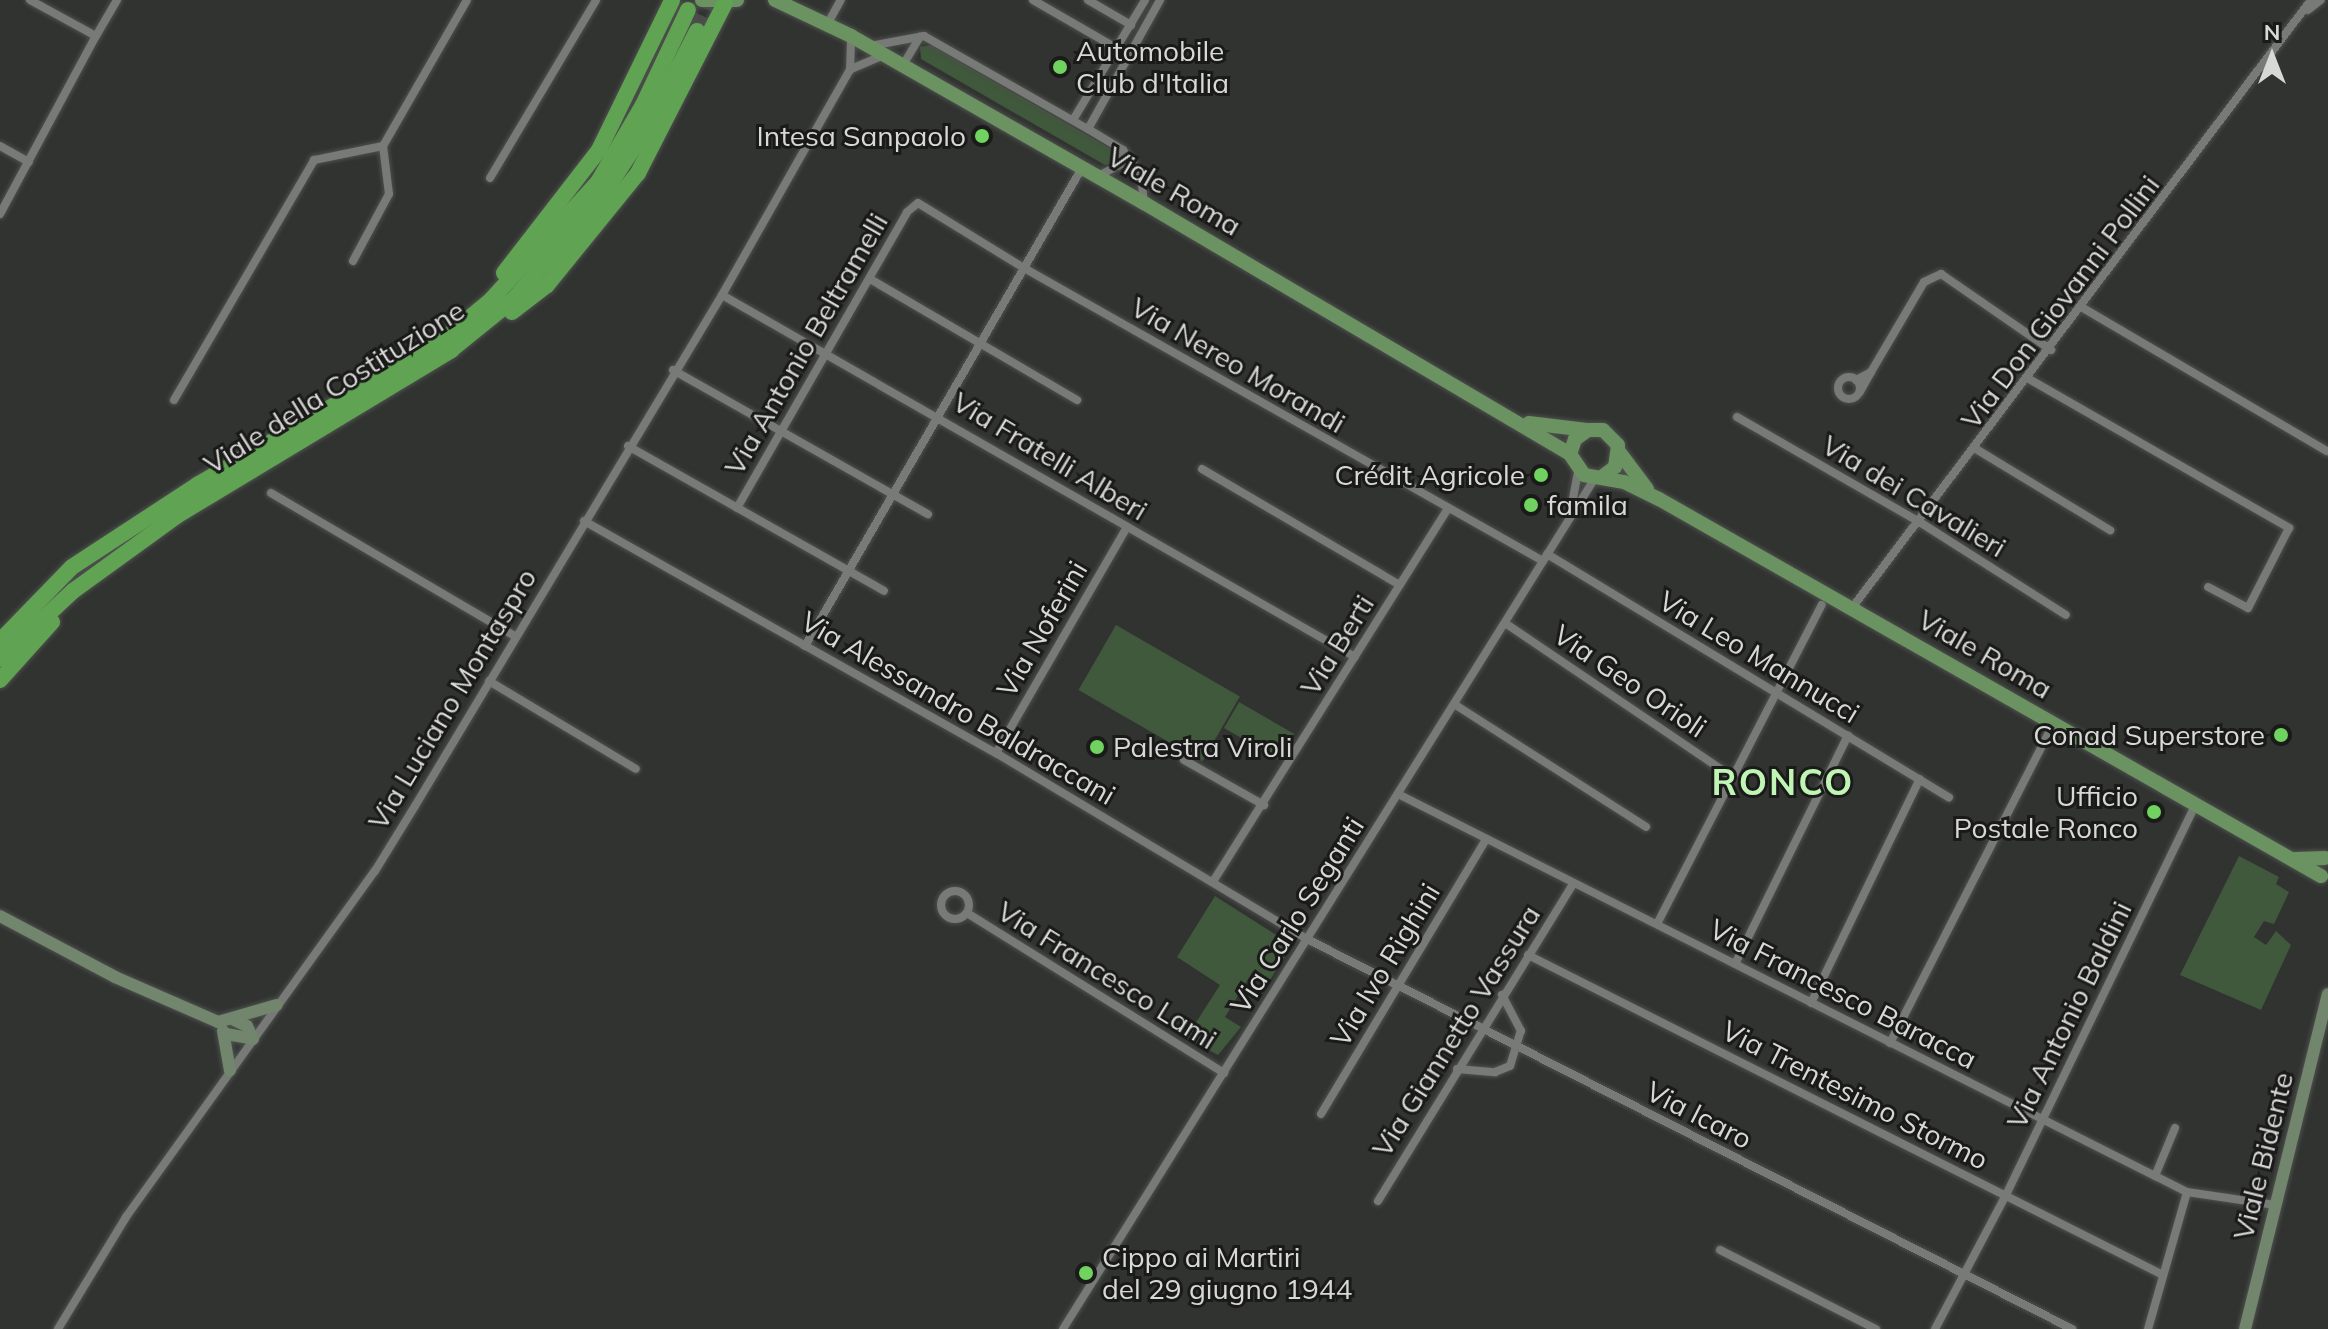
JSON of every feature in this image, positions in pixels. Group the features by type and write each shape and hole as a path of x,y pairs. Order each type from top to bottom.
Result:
{"highway":[{"path":"672,0 599,150 490,290 447,328 442,349 474,345 547,285 584,244 638,173 731,2"},
{"name":"Viale della Costituzione","path":"0,641 72,567 199,484 442,349 598,182 643,105 695,5"},
{"name":"Viale della Costituzione","path":"0,659 45,614 178,515 442,349 514,299 600,199 648,126 697,31"},
{"path":"0,623 72,567"},
{"path":"0,680 98,573"}],"main road":[{"name":"Viale Roma","path":"775,0 798,5 1144,203 1570,454"},
{"path":"695,5 731,2"},
{"name":"Viale Roma","path":"1517,420 1558,430 1588,430"},
{"path":"1588,430 1610,433 1620,453 1615,467 1599,477 1578,472 1570,454 1575,439 1588,430"},
{"name":"Viale Roma","path":"1620,453 1659,499"},
{"name":"Viale Roma","path":"1599,477 1659,499 2196,804 2325,882"},
{"name":"Viale Roma","path":"2283,856 2326,856"},
{"path":"2325,882 2326,856"}],"street":[{"path":"30,0 96,36"},
{"path":"0,214 117,0"},
{"path":"353,261 389,194 383,146 467,0"},
{"path":"490,178 596,0"},
{"path":"828,23 841,0"},
{"path":"1033,0 1118,49"},
{"path":"1088,0 1131,25"},
{"path":"1073,120 1145,0"},
{"path":"1088,129 1160,0"},
{"name":"Via Don Giovanni Pollini","path":"1852,608 2083,308 2311,0"},
{"name":"Via Don Giovanni Pollini","path":"2298,18 2321,0"},
{"name":"Via Luciano Montaspro","path":"58,1329 120,1226 375,871 673,370 722,295 850,70 851,36"},
{"path":"903,65 920,37"},
{"path":"869,47 920,37 1073,120 1123,150 1141,175 1144,203"},
{"path":"850,70 885,55"},
{"path":"0,146 29,162"},
{"path":"174,400 314,160 383,146"},
{"path":"1097,176 1122,164 1123,150"},
{"path":"805,646 1082,168"},
{"name":"Via Nereo Morandi","path":"916,203 1024,268 1448,508 1545,558"},
{"name":"Via Antonio Beltramelli","path":"737,508 916,203"},
{"path":"1871,372 1856,380 1844,378 1838,390 1848,400 1859,392 1871,372 1924,282 1936,274 1946,276 2051,350"},
{"path":"870,279 1077,400"},
{"name":"Via Fratelli Alberi","path":"722,295 827,350 1355,657"},
{"path":"2083,308 2327,451"},
{"path":"673,370 928,514"},
{"path":"2029,379 2289,528 2248,608 2208,587"},
{"path":"1856,380 1859,392"},
{"name":"Via dei Cavalieri","path":"1737,417 1918,521 2066,615"},
{"path":"628,446 884,591"},
{"path":"1976,449 2110,530"},
{"path":"1202,469 1400,585"},
{"name":"Via Carlo Seganti","path":"1566,524 1578,472"},
{"name":"Via Carlo Seganti","path":"1063,1329 1400,795 1566,524 1599,477"},
{"path":"271,493 515,636"},
{"name":"Via Berti","path":"1214,880 1448,508"},
{"name":"Via Alessandro Baldraccani","path":"584,521 996,753 1214,880 1307,939"},
{"name":"Via Noferini","path":"996,753 1127,527"},
{"name":"Via Leo Mannucci","path":"1545,558 1949,797"},
{"path":"1657,924 1822,605"},
{"name":"Via Geo Orioli","path":"1505,623 1731,776"},
{"path":"489,681 636,769"},
{"path":"1454,704 1646,827"},
{"path":"1890,1043 2053,724"},
{"path":"1735,964 1848,735"},
{"path":"1184,760 1264,805"},
{"path":"1811,1003 1920,779"},
{"name":"Via Francesco Baracca","path":"1400,795 2187,1192 2275,1205"},
{"name":"Via Antonio Baldini","path":"1935,1329 2006,1195 2196,804"},
{"name":"Via Ivo Righini","path":"1321,1114 1486,839"},
{"name":"Via Giannetto Vassura","path":"1378,1201 1573,884"},
{"name":"Via Francesco Lami","path":"967,913 1224,1073"},
{"path":"0,916 115,977 247,1026 253,1039"},
{"name":"Via Icaro","path":"1307,939 2072,1329"},
{"name":"Via Trentesimo Stormo","path":"1528,955 2161,1274"},
{"name":"Viale Bidente","path":"2245,1329 2328,994"},
{"path":"1457,1069 1495,1072 1510,1066 1519,1046 1515,1011 1502,995"},
{"path":"224,1020 277,1005"},
{"path":"224,1020 230,1070"},
{"path":"226,1034 253,1039"},
{"path":"2155,1176 2175,1128"},
{"path":"2148,1329 2161,1274 2187,1192"},
{"path":"1720,1250 1876,1329"}],"green space":[{"path":"931,45 1113,150 1117,161 1105,165 921,59 920,47"},
{"path":"1116,625 1240,696 1202,761 1078,690"},
{"path":"1239,702 1294,734 1279,760 1224,728"},
{"path":"2239,856 2279,877 2276,884 2289,892 2274,924 2264,921 2254,937 2266,945 2276,931 2291,945 2261,1010 2180,975"},
{"path":"1215,896 1292,945 1270,980 1253,971 1225,1017 1241,1027 1218,1055 1186,1038 1220,985 1177,957"}],"tunnel":[{"path":"697,31 711,0"}],"place":[{"name":"Automobile Club d'Italia","path":"1060,67"},
{"name":"Intesa Sanpaolo","path":"982,136"},
{"name":"Crédit Agricole","path":"1541,475"},
{"name":"famila","path":"1531,505"},
{"name":"Conad Superstore","path":"2281,735"},
{"name":"Palestra Viroli","path":"1097,747"},
{"name":"Ufficio Postale Ronco","path":"2154,812"},
{"name":"Cippo ai Martiri del 29 giugno 1944","path":"1086,1273"}],"district":[{"name":"RONCO","path":"1783,782"}]}
